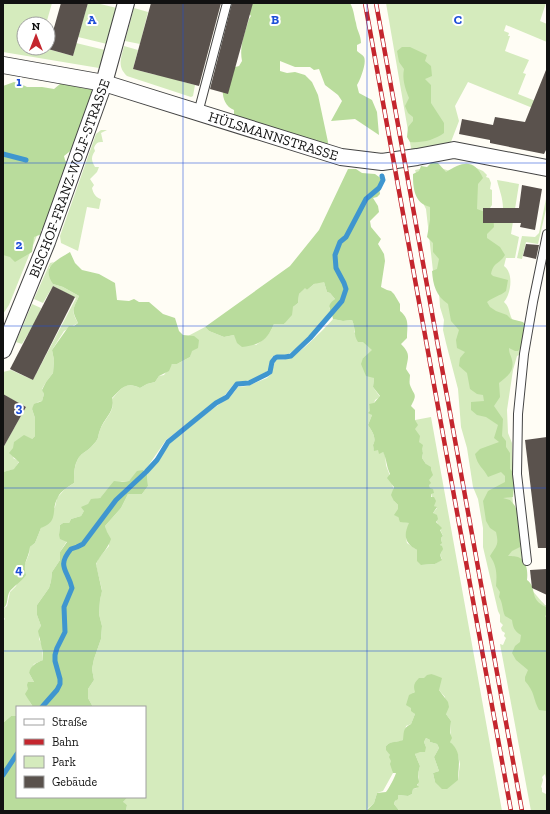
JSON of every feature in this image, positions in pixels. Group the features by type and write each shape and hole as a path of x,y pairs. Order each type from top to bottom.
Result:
{"street":[{"name":"BISCHOF-FRANZ-WOLF-STRASSE","path":"5,340 47,242 104,83 126,3"},
{"name":"HÜLSMANNSTRASSE","path":"3,65 104,83 341,157 382,162 454,150 547,168"}],"lane":[{"path":"198,113 226,3"},
{"path":"527,561 517,474 518,414 525,347 547,234"}],"green space":[{"path":"3,3 52,3 48,16 16,16 16,54 3,52"},
{"path":"88,3 96,3 117,8 107,44 78,37"},
{"path":"176,3 180,81 195,85 193,96 191,97 127,76 121,66 124,46 138,50 133,69 156,75"},
{"path":"247,3 350,3 361,40 361,43 357,45 357,51 365,60 363,71 357,85 359,93 372,100 377,112 379,135 355,119 331,121 342,101 338,95 325,85 319,69 314,70 310,67 295,67 280,61 280,71 287,73 295,72 305,75 312,82 318,95 328,142 326,150 234,122 234,110 225,102 223,97 223,86 228,69 239,66 242,61 241,50 243,40 251,16 248,12"},
{"path":"386,3 546,3 540,21 547,24 547,42 506,25 504,31 509,33 508,36 510,36 505,51 529,60 523,73 526,74 518,94 538,102 535,109 468,82 455,106 459,121 449,147 412,154"},
{"path":"134,8 148,12 140,44 125,41"},
{"path":"76,43 105,50 99,68 27,56 56,56 56,51 73,56"},
{"path":"402,47 410,47 427,55 425,61 431,66 432,76 425,79 431,85 431,103 444,123 444,133 436,138 419,142 410,142 407,137 408,127 413,121 413,117 408,113 405,106 409,98 404,84 404,69 399,62 397,51"},
{"path":"14,82 27,87 54,89 60,84 69,83 77,85 81,88 92,89 88,112 74,148 64,156 68,165 46,227 41,230 42,234 34,237 32,252 15,262 10,257 3,255 3,86"},
{"path":"101,130 107,130 101,133 103,142 95,145 95,151 92,159 95,167 99,167 97,172 90,179 94,185 92,188 94,193 101,199 99,209 87,207 78,251 61,243 60,236 96,134"},
{"path":"432,162 438,163 446,172 462,164 472,165 476,167 483,178 478,184 477,209 493,215 494,227 487,234 487,238 500,247 505,255 495,265 491,274 493,276 508,280 506,291 487,302 490,307 496,311 507,315 511,319 523,322 526,326 526,333 522,338 522,346 518,351 509,348 513,364 511,371 499,383 500,397 494,406 503,419 502,436 506,441 506,447 510,453 510,469 515,474 513,497 503,498 510,500 515,506 518,514 518,524 524,536 520,547 512,551 508,556 518,557 525,563 527,580 532,586 535,597 540,604 546,607 547,711 539,710 531,689 525,681 528,670 516,660 512,653 515,646 520,642 521,635 514,629 512,620 505,616 499,597 500,592 496,586 496,571 490,556 497,545 497,536 496,532 490,528 486,521 483,501 488,491 505,482 505,476 501,472 488,477 479,464 475,454 480,449 499,442 494,438 498,425 486,417 477,415 471,410 471,402 484,401 483,395 477,394 470,389 467,373 459,366 460,358 465,352 457,348 456,340 459,330 451,321 448,304 438,294 434,285 432,271 437,269 439,259 433,252 433,243 427,237 430,220 430,207 421,202 418,198 414,190 413,179 413,174 419,171 421,166 427,167"},
{"path":"434,166 450,171 474,167 483,171 491,183 490,189 492,190 492,205 490,208 492,214 509,222 509,208 503,208 502,197 497,180 519,184 511,234 519,237 515,258 506,258 504,266 509,273 510,289 504,302 507,305 514,321 522,326 521,354 517,356 513,370 507,410 508,433 512,443 512,460 516,479 512,493 513,503 517,523 527,555 522,563 523,574 533,591 545,605 547,605 547,785 545,774 542,777 543,780 541,787 542,792 546,794 547,797 547,811 531,811 500,644 503,645 506,638 504,636 505,633 501,628 503,625 500,622 500,615 483,547 483,528 478,499 473,487 467,448 461,427 458,389 443,330 444,320 440,307 439,292 433,271 426,209 421,199 415,170"},
{"path":"348,169 356,169 362,173 375,174 382,179 383,183 379,186 380,194 373,198 378,206 379,212 370,221 371,227 381,239 378,244 384,254 385,261 381,287 391,291 394,294 400,304 400,311 407,320 407,338 401,344 408,353 406,369 410,375 411,389 415,395 411,406 415,410 415,420 418,425 415,429 420,436 419,442 423,445 422,458 426,464 431,467 433,475 429,480 431,483 429,485 430,488 433,489 434,493 431,494 431,497 434,497 436,501 434,506 437,507 433,513 437,515 438,519 436,522 442,528 440,530 443,536 441,538 442,543 440,545 443,549 440,555 442,560 435,564 421,565 417,561 417,550 410,545 406,539 406,532 409,523 400,522 398,517 394,515 398,509 398,505 391,495 394,487 387,478 390,474 383,452 379,454 378,450 374,451 374,437 368,425 372,415 368,413 370,411 369,404 374,403 380,396 373,387 374,378 366,376 361,364 363,358 372,350 363,342 358,342 352,320 343,321 333,319 329,306 335,299 330,293 327,292 324,282 314,284 307,290 305,288 299,294 298,303 293,307 292,315 284,324 274,324 262,341 253,345 242,347 237,343 234,335 224,337 209,331 205,327 290,266 319,230"},
{"path":"547,194 547,205 538,244 526,242 522,259 517,258 522,236 535,237 539,233"},
{"path":"3,211 42,223 9,305 3,314"},
{"path":"70,252 75,263 82,270 99,274 115,283 117,300 129,301 134,299 139,302 149,302 163,314 175,318 179,331 183,335 194,336 199,340 198,348 192,351 190,357 177,364 172,364 169,371 159,376 155,382 140,388 131,385 124,387 112,398 113,403 111,411 100,430 97,440 78,458 75,468 74,483 59,495 56,502 53,519 41,528 35,543 30,547 25,564 26,575 10,591 6,605 3,609 3,472 14,469 19,462 9,453 13,448 14,442 24,435 32,439 35,436 35,418 32,409 34,404 42,401 44,394 42,390 53,373 54,360 52,350 69,326 74,326 78,323 74,315 74,310 79,296 63,287 53,284 49,273 49,268 55,261"},
{"path":"54,262 49,268 53,284 63,287 79,296 74,310 74,315 78,323 64,331 52,350 54,360 53,373 42,389 44,394 42,401 38,402 32,409 35,418 35,436 13,458 19,461 15,469 3,472 3,448 26,407 4,395 3,397 3,372 11,370 33,380 76,298 53,286 43,303 34,299 50,263"},
{"path":"324,282 327,292 330,293 335,299 329,308 331,311 312,334 296,349 288,354 272,357 269,369 266,372 254,379 233,385 225,395 166,440 146,469 129,481 119,482 106,491 100,498 91,500 81,516 71,519 69,523 63,523 60,525 59,535 67,541 60,552 60,560 52,572 49,588 37,605 37,615 41,626 39,639 42,645 43,660 34,664 29,673 34,682 28,691 28,697 32,706 16,706 16,716 11,716 3,723 3,621 5,619 3,616 3,609 7,606 10,592 16,586 29,554 30,547 35,543 41,528 55,507 57,498 65,489 74,483 75,469 78,458 97,440 100,430 111,411 113,403 112,399 124,387 131,385 140,388 155,382 159,376 164,375 172,364 177,364 190,357 194,336 188,336 205,327 209,331 224,337 234,335 256,345 267,336 274,324 284,324 293,307 298,303 299,294 305,287 307,290 314,284"},
{"path":"32,304 41,308 37,319 22,344 16,342"},
{"path":"333,319 343,321 352,320 354,332 373,350 363,358 374,378 373,387 380,397 375,400 374,404 369,404 372,415 368,425 374,437 374,450 382,451 385,456 394,492 394,501 398,505 398,518 404,522 410,523 406,538 407,543 417,550 422,565 435,564 442,559 440,555 442,551 440,545 442,542 441,538 443,536 433,513 437,508 434,506 426,464 422,458 423,453 414,429 415,420 431,417 502,811 398,811 394,804 398,795 408,796 412,794 413,789 417,788 420,766 415,754 426,747 424,742 426,738 430,740 430,742 437,744 439,748 434,757 439,771 433,773 435,782 458,780 460,764 458,755 450,742 451,721 446,714 445,697 439,690 439,678 432,674 413,693 411,708 415,714 411,724 406,726 404,740 390,743 386,746 386,749 390,754 393,773 383,791 377,793 374,803 367,809 368,811 126,811 127,805 122,803 127,798 146,798 146,706 92,706 88,698 88,689 94,680 92,669 94,659 101,639 102,626 99,614 102,590 96,565 98,559 109,546 105,526 121,508 128,494 142,494 148,486 147,474 171,442 230,397 238,387 247,386 267,378 271,374 277,359 287,359 292,357 324,329"},
{"path":"143,470 147,474 148,486 142,494 128,494 121,508 105,526 111,539 96,564 102,591 99,614 102,626 101,639 92,669 94,680 88,689 88,698 92,706 32,706 25,694 28,689 28,682 34,682 29,673 32,666 43,660 38,631 41,626 37,615 37,605 49,588 52,572 60,560 60,552 67,542 60,539 60,525 63,523 69,523 71,519 81,516 84,511 81,507 88,504 91,499 100,498 114,481 129,481 137,471"},
{"path":"432,674 442,678 439,690 448,702 449,707 446,714 451,721 450,733 452,738 450,742 457,751 459,760 458,780 447,789 442,789 435,782 433,773 439,771 434,757 439,748 437,744 430,742 430,740 426,738 424,742 426,747 425,752 415,754 420,766 418,774 419,782 417,785 419,787 413,789 412,794 408,796 398,795 398,799 394,804 398,811 368,811 367,810 374,803 377,793 386,792 396,773 393,773 390,764 390,755 386,750 386,746 390,743 403,740 404,730 411,724 415,714 411,711 411,708 406,705 409,695 415,692 414,685 419,678 424,678 427,675"},
{"path":"11,716 16,716 16,798 127,798 123,802 127,805 126,811 3,811 3,723"}],"building":[{"path":"61,3 88,3 73,56 56,51 56,21"},
{"path":"151,3 221,3 199,86 133,69"},
{"path":"232,3 253,3 228,94 210,89"},
{"path":"546,70 547,148 544,154 490,143 490,140 459,134 462,119 493,125 495,117 525,122"},
{"path":"522,185 542,189 535,230 520,227 521,223 483,223 483,208 519,208"},
{"path":"526,244 539,245 536,259 523,256"},
{"path":"53,286 75,297 33,380 10,369"},
{"path":"3,394 26,407 3,448"},
{"path":"547,437 547,548 538,548 525,440"},
{"path":"547,569 547,595 532,588 530,570"}],"waterway":[{"path":"3,154 26,160"},
{"path":"43,706 57,690 60,684 55,655 65,632 64,607 72,588 64,568 64,560 67,555 71,549 83,544 116,500 157,460 168,442 216,403 227,397 237,384 249,383 270,372 272,362 275,358 291,356 310,338 342,301 346,289 336,268 335,255 340,242 346,237 366,199 379,188 383,180 382,176"},
{"path":"3,775 16,756"}],"railway":[{"path":"365,3 511,811"},
{"path":"376,3 522,811"}]}
